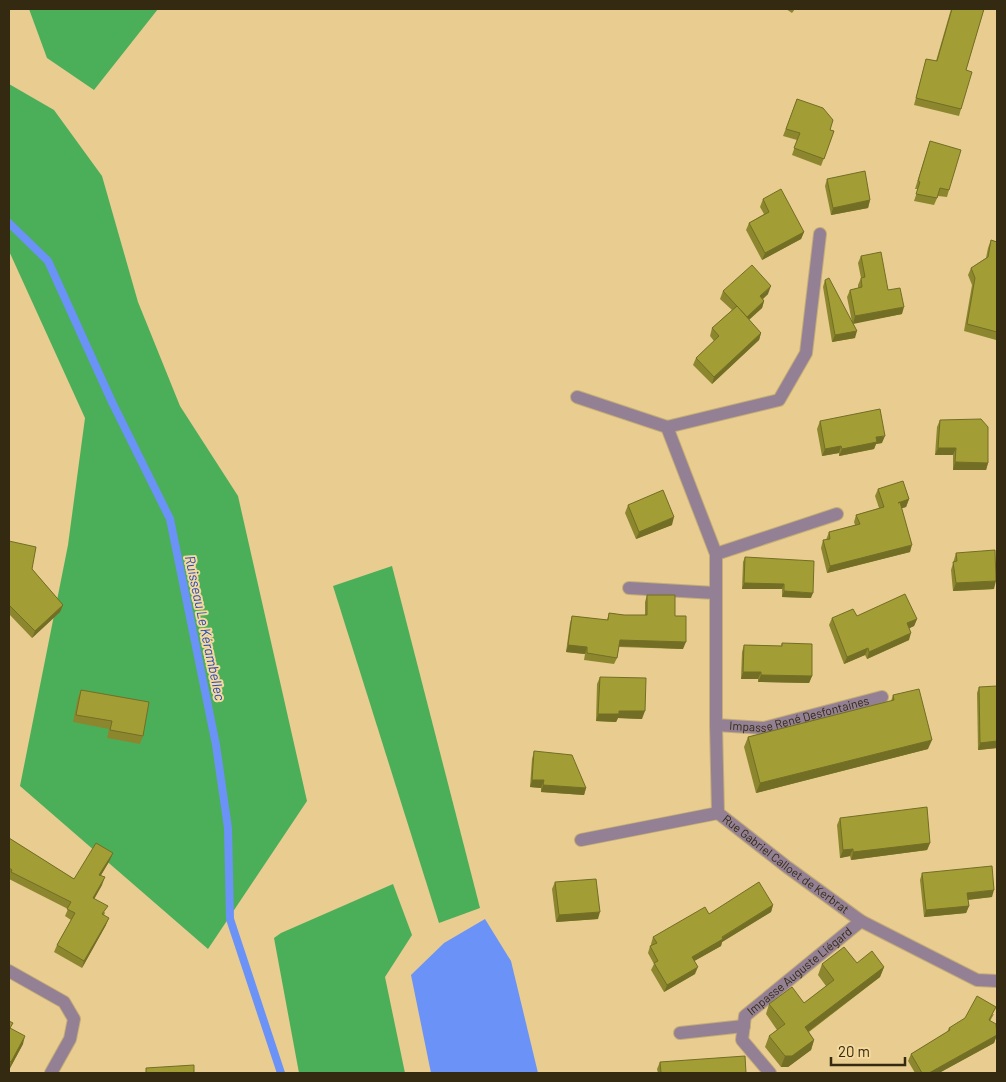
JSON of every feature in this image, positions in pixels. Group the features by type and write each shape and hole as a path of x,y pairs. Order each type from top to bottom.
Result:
{"street":[{"path":"577,398 668,427 779,400 806,353 820,234"},
{"name":"Rue Gabriel Calloet de Kerbrat","path":"668,427 716,554 718,813 787,867 861,921 977,980 997,981"},
{"path":"716,554 837,514"},
{"path":"629,588 715,593"},
{"name":"Impasse René Desfontaines","path":"716,725 764,728 882,697"},
{"path":"581,840 718,813"},
{"name":"Impasse Auguste Liégard","path":"770,1073 742,1040 745,1016 861,921"},
{"path":"9,971 64,1002 74,1020 70,1039 51,1073"},
{"name":"Impasse Auguste Liégard","path":"680,1033 744,1026"}],"green space":[{"path":"29,9 158,9 94,90 47,58"},
{"path":"9,84 54,110 102,176 138,302 180,406 238,496 307,801 208,949 20,786 68,545 85,418 9,251"},
{"path":"392,566 480,908 439,923 333,586"},
{"path":"393,884 412,935 385,977 405,1073 299,1073 274,938 281,933"}],"water":[{"path":"485,919 511,961 538,1073 431,1073 411,975 444,943"}],"building":[{"path":"952,9 984,9 966,70 972,72 961,109 916,98 926,59 937,61"},
{"path":"797,99 823,108 833,120 830,130 834,131 824,159 794,148 800,133 786,129"},
{"path":"930,141 961,150 949,190 940,188 937,198 916,194"},
{"path":"865,171 870,200 833,208 827,179"},
{"path":"781,189 804,232 765,253 749,223 769,212 763,199"},
{"path":"991,240 997,242 997,332 967,324 975,278 971,268 988,257"},
{"path":"881,252 888,290 900,288 904,307 855,316 850,290 862,287 861,278 865,277 861,256"},
{"path":"752,265 771,286 760,296 764,301 747,317 723,291"},
{"path":"829,278 857,331 835,335 825,280"},
{"path":"737,306 761,333 714,377 696,358 719,336 712,328"},
{"path":"880,409 885,436 876,437 877,442 842,449 841,446 825,449 820,421"},
{"path":"981,419 988,427 988,463 955,462 956,448 938,448 940,420"},
{"path":"903,481 909,499 900,502 912,545 830,566 823,540 830,539 829,532 860,524 856,515 884,507 878,489"},
{"path":"663,490 674,517 639,532 628,505"},
{"path":"9,541 36,547 32,569 63,605 35,631 9,605"},
{"path":"995,550 996,581 956,583 953,562 957,561 956,553"},
{"path":"745,557 814,561 813,593 784,591 784,584 744,583"},
{"path":"905,594 917,619 907,623 911,633 869,652 868,648 847,657 832,618 853,609 857,616"},
{"path":"647,595 675,595 675,616 686,616 686,642 620,640 617,658 587,653 587,647 568,645 572,616 608,620 609,613 647,615"},
{"path":"782,643 812,644 812,676 761,675 761,672 743,672 744,645 782,646"},
{"path":"600,677 646,678 645,711 619,711 619,714 598,714"},
{"path":"997,686 997,741 980,743 979,687"},
{"path":"919,689 932,740 760,783 748,737 894,700 893,695"},
{"path":"81,690 149,702 143,736 110,730 112,721 76,715"},
{"path":"534,751 572,755 586,788 543,785 544,780 532,780"},
{"path":"927,807 930,843 853,852 853,849 843,850 840,818"},
{"path":"9,838 74,879 96,843 113,853 99,875 105,877 93,898 108,906 102,914 109,918 84,961 57,945 75,913 67,909 71,902 11,872 12,870 9,868"},
{"path":"992,866 994,890 967,893 969,906 926,910 922,873"},
{"path":"596,879 600,912 559,915 555,882"},
{"path":"759,882 773,905 722,937 723,939 692,957 698,967 667,985 654,963 658,961 650,946 657,943 653,937 705,907 709,914"},
{"path":"844,947 857,963 872,951 884,967 805,1027 814,1040 792,1056 785,1056 769,1036 785,1024 769,1004 792,987 804,1003 834,980 822,964"},
{"path":"977,996 996,1007 989,1020 996,1024 997,1035 929,1073 922,1073 911,1054 950,1030 949,1028 965,1018"},
{"path":"9,1021 13,1023 10,1028 25,1036 11,1062 9,1061"},
{"path":"745,1056 746,1073 661,1073 660,1062"},
{"path":"194,1065 194,1073 146,1073 146,1068"}],"waterway":[{"name":"Ruisseau Le Kérambellec","path":"9,223 48,261 112,402 170,519 216,745 228,828 230,919 281,1073"}]}
